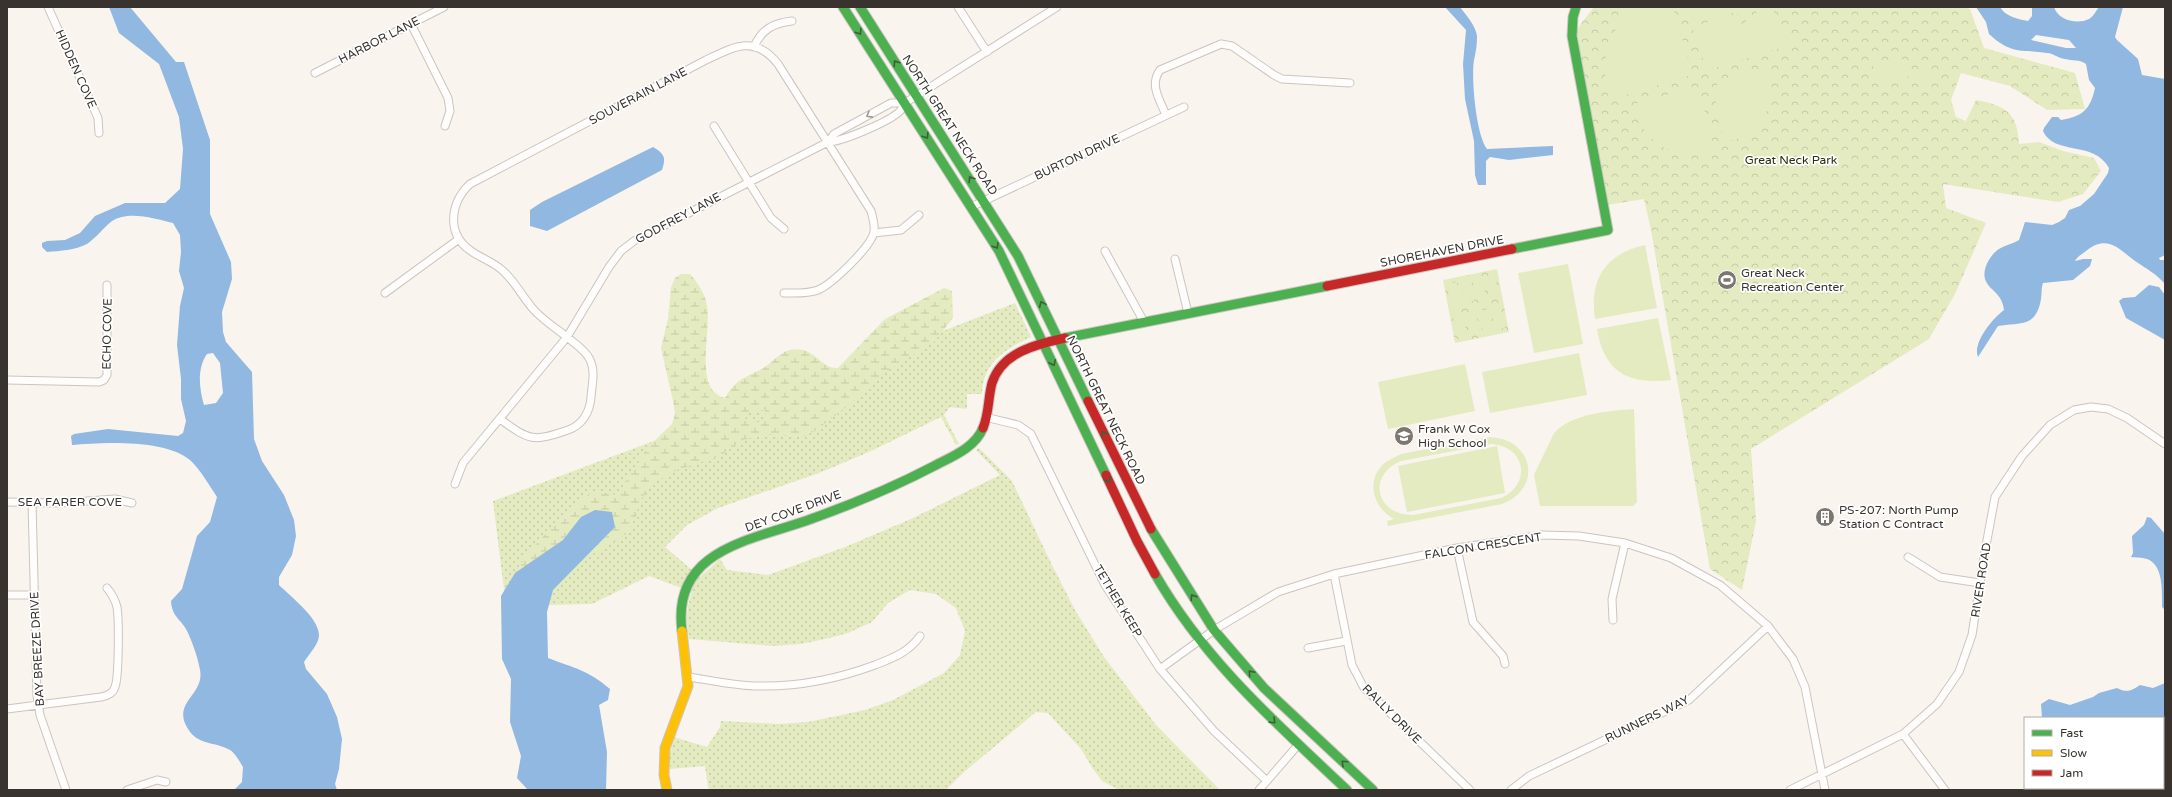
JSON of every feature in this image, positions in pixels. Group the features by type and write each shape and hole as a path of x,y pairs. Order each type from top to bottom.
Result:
{"main road":[{"path":"843,7 1000,251 1137,541 1166,592 1200,640 1243,691 1347,790"},
{"name":"NORTH GREAT NECK ROAD","path":"860,7 984,200 1018,256 1155,538 1214,630 1264,688 1373,790"},
{"name":"SHOREHAVEN DRIVE","path":"1058,340 1608,230 1572,36 1573,17 1576,7"},
{"name":"DEY COVE DRIVE","path":"667,790 664,771 664,745 684,697 688,677 680,626 682,598 690,580 706,560 723,548 810,519 886,488 961,452 976,441 989,418 993,380 1000,367 1012,357 1044,343 1058,340"}],"street":[{"name":"HIDDEN COVE","path":"48,7 98,118 100,133"},
{"name":"HARBOR LANE","path":"315,74 444,7"},
{"path":"958,7 987,52"},
{"name":"GODFREY LANE","path":"455,484 463,463 567,337 609,267 621,251 634,241 748,181 828,142 836,142 878,124 899,112 905,103 1056,7"},
{"path":"754,47 764,30 778,24 792,22"},
{"path":"411,24 448,98 450,111 445,126"},
{"name":"SOUVERAIN LANE","path":"459,240 454,227 454,210 462,192 470,184 725,51 742,44 768,53 778,64 871,210 874,221 874,233"},
{"path":"1166,115 1154,87 1154,80 1160,70 1221,44 1232,46 1282,79 1350,83"},
{"name":"GODFREY LANE","path":"828,142 834,134 891,103 905,103"},
{"name":"BURTON DRIVE","path":"971,207 1184,107"},
{"path":"714,126 771,218 784,229"},
{"path":"784,293 809,292 825,286 865,249 874,233 888,233 901,230 920,215"},
{"path":"384,293 459,240 470,251 503,271 536,312 586,354 592,365 593,373 590,404 582,422 573,428 545,438 534,439 521,435 500,419"},
{"path":"1105,251 1144,322"},
{"path":"1175,259 1188,313"},
{"name":"ECHO COVE","path":"7,380 107,382 107,285"},
{"name":"RIVER ROAD","path":"1790,790 1823,775 1903,734 1937,704 1959,672 1972,635 1995,497 2022,456 2050,425 2074,410 2096,408 2108,410 2127,418 2165,444"},
{"name":"TETHER KEEP","path":"989,418 1018,425 1025,429 1036,441 1105,585 1160,669 1214,731 1266,781"},
{"name":"SEA FARER COVE","path":"7,502 32,503 115,499 132,503"},
{"name":"BAY BREEZE DRIVE","path":"32,503 38,705 66,790"},
{"name":"FALCON CRESCENT","path":"1160,669 1214,630 1278,592 1334,574 1457,548 1542,535 1579,536 1625,543 1670,558 1720,585 1768,626 1793,659 1805,686 1825,790"},
{"path":"1613,620 1612,599 1625,543"},
{"path":"1457,548 1473,622 1503,656 1505,664"},
{"path":"1908,557 1940,576 1980,583"},
{"name":"RALLY DRIVE","path":"1334,574 1346,641 1352,665 1364,688 1470,790"},
{"path":"7,709 107,696 114,690 117,674 117,612 114,599 107,588"},
{"path":"7,595 34,595"},
{"name":"RUNNERS WAY","path":"1510,790 1529,776 1689,700 1768,626"},
{"path":"688,677 757,686 810,684 848,675 896,657 913,647 920,636"},
{"path":"1308,648 1346,641"},
{"path":"1903,734 1945,790"},
{"path":"1259,790 1298,744"},
{"path":"127,790 157,780 166,782"}],"green space":[{"name":"Great Neck Park","path":"1594,7 1962,7 1970,9 1984,48 2075,73 2085,109 2047,110 2010,86 1961,73 1951,100 1956,117 1966,121 1976,100 1995,105 2008,112 2013,118 2018,133 2019,144 2039,142 2063,151 2094,158 2101,171 2083,194 2058,202 1943,184 1946,208 1986,223 1955,294 1929,339 1751,449 1756,521 1742,590 1710,569 1651,230 1644,199 1607,205 1576,30"},
{"path":"1634,7 1673,7 1691,70 1688,76 1609,100 1605,73 1607,50 1617,28"},
{"path":"1685,7 1751,7 1744,16 1723,10 1720,15 1691,25"},
{"path":"1763,7 1769,7 1779,20 1790,45 1711,69 1705,65 1692,27 1725,17 1743,24"},
{"path":"1905,59 1908,77 1876,82 1873,64"},
{"path":"1768,66 1771,92 1765,115 1759,124 1750,132 1739,138 1725,142 1716,107 1716,85 1724,83 1729,77"},
{"path":"1918,69 1935,75 1931,84 1915,78"},
{"path":"1693,88 1700,93 1715,151 1701,154 1674,152 1653,140 1638,118 1634,104"},
{"path":"1645,245 1657,308 1595,319 1595,292 1603,271 1610,262 1619,255 1631,249"},
{"path":"1568,264 1583,344 1534,353 1518,273"},
{"path":"1497,269 1509,332 1455,343 1443,280"},
{"path":"681,274 690,274 700,287 705,297 708,312 706,370 709,383 715,393 725,398 732,387 740,380 766,367 784,352 789,350 803,350 812,354 824,364 833,368 838,368 885,319 944,288 952,291 953,318 934,342 882,374 870,389 815,431 802,437 765,434 743,440 720,456 677,470 653,483 639,502 636,517 626,534 583,560 615,527 581,517 563,540 515,573 522,561 540,540 590,493 597,492 618,494 648,447 672,424 675,414 661,348 668,319 671,287 675,278","holes":["765,410 766,421 753,423 751,420 746,421 745,413"]},
{"path":"1495,275 1499,296 1489,298 1485,277"},
{"path":"1482,277 1486,298 1476,300 1472,279"},
{"path":"1469,280 1474,301 1464,303 1460,282"},
{"path":"1457,282 1461,303 1451,305 1447,284"},
{"path":"1015,303 1031,337 1013,346 997,358 986,373 982,394 967,394 967,409 950,407 944,415 959,444 956,445 941,417 869,452 819,473 718,508 687,525 665,547 700,577 720,559 727,570 768,575 845,547 911,519 1000,475 976,450 979,448 1012,481 1075,610 1104,657 1156,725 1220,790 1119,790 1102,781 1081,749 1048,713 1036,712 964,772 946,790 710,790 708,787 705,766 670,769 670,753 674,737 707,747 720,727 721,721 779,724 808,722 865,710 893,700 944,673 960,655 965,631 956,608 936,594 910,590 888,603 872,622 848,633 801,644 773,646 689,639 687,615 692,592 649,576 592,604 506,606 493,501 798,387"},
{"path":"1501,307 1505,328 1495,329 1491,309"},
{"path":"1488,309 1492,330 1483,332 1479,311"},
{"path":"1476,312 1480,333 1470,334 1466,314"},
{"path":"1463,314 1467,335 1457,337 1453,316"},
{"path":"1658,318 1671,380 1642,380 1620,372 1605,356 1600,344 1597,329"},
{"path":"1579,353 1587,395 1490,413 1482,372"},
{"path":"1465,364 1475,411 1388,429 1378,382"},
{"path":"1634,409 1637,502 1633,506 1540,506 1534,475 1554,433 1571,421 1591,414"},
{"path":"1490,437 1505,440 1516,446 1524,455 1528,466 1528,477 1524,487 1515,497 1502,504 1388,526 1387,521 1394,519 1382,510 1378,503 1375,496 1374,482 1376,475 1384,463 1401,454","holes":["1491,444 1503,446 1512,451 1518,458 1521,466 1521,475 1511,492 1501,498 1413,515 1400,513 1390,509 1384,502 1380,493 1380,484 1383,475 1390,467 1401,461"]},
{"path":"1497,446 1505,493 1407,512 1398,466"}],"water":[{"path":"109,7 130,7 176,62 184,62 210,140 210,214 231,262 232,279 222,312 223,332 226,342 252,372 254,439 262,461 284,495 294,520 296,536 292,555 279,577 279,585 309,615 318,628 319,638 304,662 306,669 327,694 337,717 342,739 339,769 335,784 337,790 234,790 242,782 243,767 234,753 224,747 202,741 197,738 188,729 184,720 183,712 198,686 200,670 190,637 186,628 175,615 171,601 182,589 197,536 210,522 217,497 204,477 190,460 179,453 166,448 150,445 116,443 72,445 71,436 74,434 108,429 178,436 183,433 186,421 181,399 181,379 177,345 180,306 184,288 179,271 181,252 180,235 173,223 142,216 126,216 112,221 90,242 78,248 47,252 42,247 42,243 47,241 65,240 80,233 95,216 125,203 165,203 180,189 183,149 179,117 159,64 119,33","holes":["213,353 220,363 223,393 216,403 204,405 200,378 202,365 207,354"]},
{"path":"1445,7 1460,7 1475,28 1477,45 1473,68 1473,80 1475,106 1480,132 1487,149 1553,146 1553,155 1509,160 1490,157 1486,161 1486,185 1478,185 1475,175 1474,141 1465,99 1463,64 1466,30"},
{"path":"1976,7 2000,7 2009,15 2028,21 2032,16 2032,7 2054,7 2059,15 2068,20 2084,21 2090,18 2099,7 2123,7 2115,37 2138,59 2142,75 2165,79 2165,255 2159,258 2160,260 2165,260 2165,284 2154,274 2118,248 2107,244 2093,246 2075,261 2092,259 2090,266 2073,280 2043,283 2039,308 2035,315 2026,322 1998,326 1978,357 1977,351 1981,338 1989,325 2004,310 2001,299 1989,286 1985,279 1985,270 1990,258 1999,249 2019,240 2025,222 2052,225 2065,218 2069,210 2080,206 2094,194 2108,173 2109,168 2102,159 2094,154 2056,143 2048,139 2043,131 2052,117 2058,117 2061,120 2069,118 2080,114 2088,107 2095,88 2089,80 2086,64 2084,62 2068,60 2049,53 2023,51 2010,48 1997,41 1989,34 1986,22","holes":["2036,35 2069,40 2076,48 2066,48 2031,40"]},
{"path":"653,147 664,157 662,170 547,231 530,226 530,210 542,202"},
{"path":"2149,285 2159,287 2165,295 2165,340 2126,318 2119,301 2123,298 2135,297"},
{"path":"595,510 612,512 615,527 553,590 547,612 548,658 588,673 610,689 608,700 599,705 607,752 606,790 528,790 517,778 521,756 510,722 511,679 502,659 501,596 515,573 563,540 581,517"},
{"path":"2147,517 2151,518 2165,534 2165,610 2162,607 2161,580 2157,567 2153,562 2147,559 2131,557 2133,553 2132,536 2144,525"},
{"path":"2165,683 2164,733 2164,717 2042,717 2041,704 2049,699 2070,705 2093,697 2099,693 2117,688 2129,691 2140,685 2153,688"}],"traffic: fast":[{"path":"843,7 999,251 1106,475"},
{"path":"860,7 1018,256 1088,401"},
{"path":"1512,249 1608,230 1572,36 1573,17 1576,7"},
{"path":"1065,338 1327,286"},
{"path":"682,631 682,603 690,581 703,565 721,552 742,542 811,519 873,495 904,481 962,451 974,441 983,428"},
{"path":"1151,529 1214,630 1264,688 1373,790"},
{"path":"1155,574 1196,635 1219,663 1268,715 1347,790"}],"traffic: slow":[{"path":"667,790 664,775 665,748 688,686 682,631"}],"traffic: jam":[{"path":"1327,286 1512,249"},
{"path":"983,428 992,383 997,372 1004,364 1022,351 1043,343 1065,338"},
{"path":"1088,401 1151,529"},
{"path":"1106,475 1137,541 1155,574"}],"place":[{"name":"Great Neck Recreation Center","path":"1727,280"},
{"name":"Frank W Cox High School","path":"1404,436"},
{"name":"PS-207: North Pump Station C Contract","path":"1825,517"}]}
